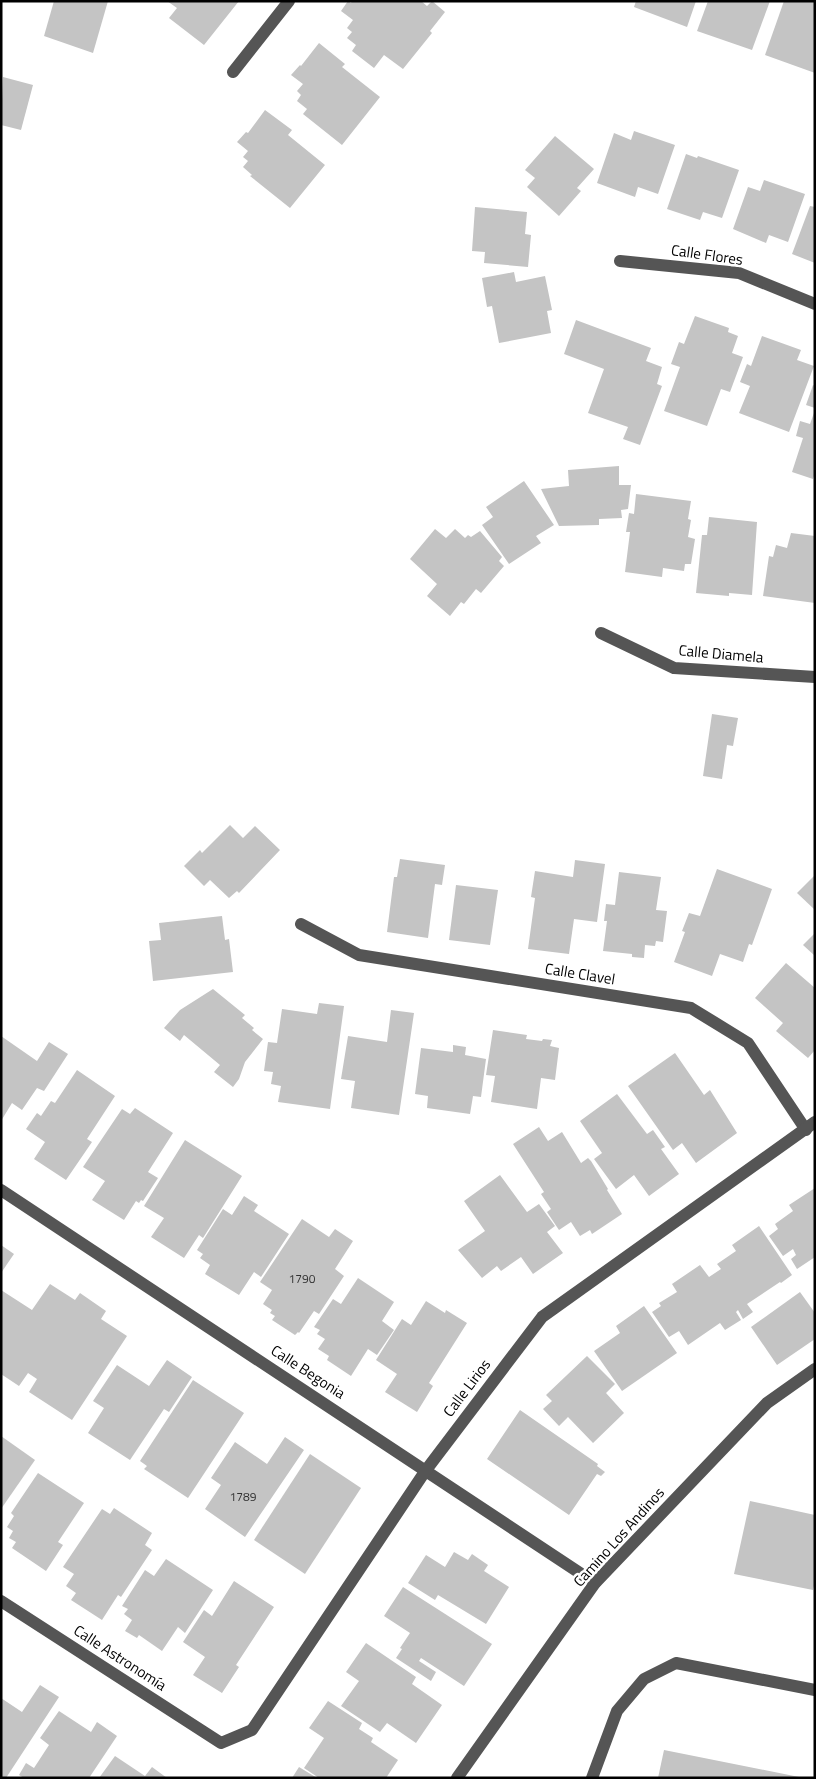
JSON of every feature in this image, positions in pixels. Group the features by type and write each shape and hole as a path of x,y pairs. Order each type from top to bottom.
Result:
{"street":[{"path":"233,72 288,1"},
{"name":"Calle Flores","path":"620,261 739,273 815,304"},
{"name":"Calle Diamela","path":"601,634 674,668 815,677"},
{"name":"Calle Clavel","path":"301,924 359,955 691,1008 748,1043 810,1126"},
{"name":"Calle Lirios","path":"221,1743 252,1730 426,1470 542,1317 810,1126"},
{"name":"Calle Begonia","path":"1,1190 595,1583"},
{"name":"Camino Los Andinos","path":"457,1778 595,1583 768,1403 815,1369"},
{"name":"Calle Astronomía","path":"1,1601 221,1743"},
{"path":"592,1778 617,1711 644,1679 676,1663 815,1690"}],"building":[{"path":"54,1 108,1 93,53 44,36"},
{"path":"167,1 239,1 204,45 169,18 177,8"},
{"path":"348,1 351,3 352,1 421,1 427,6 432,1 445,12 430,31 432,33 403,69 384,55 374,68 352,51 356,45 347,38 352,32 347,28 353,20 341,11"},
{"path":"636,1 696,1 687,27 634,7"},
{"path":"708,1 770,1 752,50 697,31"},
{"path":"784,1 815,1 815,73 765,55"},
{"path":"319,43 345,64 342,67 380,97 342,145 303,114 307,109 297,101 301,95 297,91 303,84 291,75 301,66"},
{"path":"3,77 33,85 21,130 1,125"},
{"path":"265,110 292,130 288,135 325,165 290,208 250,176 252,175 243,167 248,161 243,157 248,151 237,142 246,132 248,133"},
{"path":"634,131 675,145 658,194 638,187 635,197 597,183 614,133 631,140"},
{"path":"555,136 594,169 577,188 581,191 559,216 527,187 535,178 525,170"},
{"path":"686,154 697,158 698,156 739,170 722,218 703,212 700,220 667,209"},
{"path":"764,180 805,194 788,242 769,235 766,243 733,229 748,187 760,191"},
{"path":"810,206 815,207 815,263 792,254"},
{"path":"475,207 527,212 525,234 531,235 528,267 484,263 485,252 472,251"},
{"path":"514,272 516,282 545,276 552,310 547,311 551,333 499,343 492,306 487,307 482,278"},
{"path":"695,316 729,328 728,332 738,336 732,353 743,357 730,392 721,389 707,426 664,411 680,367 671,364 679,342 684,344"},
{"path":"576,320 651,348 646,361 662,367 657,384 662,386 640,445 623,439 628,427 588,413 604,369 564,354"},
{"path":"762,336 801,350 797,360 814,366 789,432 739,413 750,386 740,382 747,364 751,366"},
{"path":"813,385 815,386 815,408 806,405"},
{"path":"815,410 815,473 813,479 792,472 803,438 796,436 800,421 810,424"},
{"path":"619,466 619,485 631,485 628,509 621,510 622,518 599,519 599,525 559,526 541,489 569,486 568,470"},
{"path":"524,481 554,525 536,536 541,543 509,564 482,525 493,517 486,507"},
{"path":"636,494 691,501 688,519 691,520 688,537 695,539 691,564 685,564 684,571 663,568 662,577 625,572 630,532 626,532 629,513 634,514"},
{"path":"709,517 757,522 752,595 729,593 729,596 696,593 702,535 707,535"},
{"path":"435,529 446,538 455,529 465,538 468,535 471,537 480,531 502,557 499,561 504,566 481,593 476,589 464,604 461,602 450,616 427,596 437,584 410,559"},
{"path":"791,533 815,536 815,603 763,596 769,556 773,557 776,545 787,548"},
{"path":"712,714 738,718 733,746 727,745 722,779 703,776"},
{"path":"230,825 243,838 255,826 280,850 239,893 237,891 229,898 210,880 204,886 184,866 200,850 202,853"},
{"path":"400,859 445,865 442,885 435,884 428,938 387,932 394,877 397,877"},
{"path":"575,860 605,864 597,922 574,919 569,954 528,949 535,898 531,897 535,871 573,877"},
{"path":"717,869 772,889 752,945 749,944 743,962 720,954 712,976 674,962 685,932 682,931 689,913 700,916"},
{"path":"619,872 661,877 656,910 667,911 663,942 656,941 655,946 645,945 644,958 632,957 632,954 603,951 607,921 604,921 606,904 615,905"},
{"path":"815,875 815,910 797,893"},
{"path":"456,885 498,890 490,945 449,940"},
{"path":"222,916 225,940 229,939 233,972 153,981 149,941 161,940 159,923"},
{"path":"815,933 815,956 803,945"},
{"path":"786,963 815,988 815,1050 808,1058 776,1031 783,1023 755,998"},
{"path":"213,989 245,1015 242,1018 263,1039 245,1062 239,1079 233,1087 214,1072 220,1065 184,1035 180,1041 164,1028 180,1010"},
{"path":"319,1003 344,1006 330,1109 278,1102 281,1086 271,1084 273,1072 264,1071 268,1042 277,1043 282,1009 317,1014"},
{"path":"391,1010 414,1013 399,1115 351,1108 355,1081 341,1079 348,1036 387,1042"},
{"path":"493,1030 527,1035 526,1039 552,1040 550,1046 559,1048 555,1080 541,1078 537,1109 491,1102 495,1076 486,1075"},
{"path":"1,1036 37,1061 49,1042 68,1054 44,1091 37,1088 22,1110 12,1103 1,1121"},
{"path":"453,1045 466,1047 465,1055 486,1059 481,1097 473,1096 470,1114 427,1108 428,1096 415,1094 421,1048 453,1052"},
{"path":"675,1053 704,1095 710,1090 737,1133 696,1163 682,1143 673,1150 628,1086"},
{"path":"77,1070 115,1096 87,1139 92,1142 66,1180 34,1159 45,1142 26,1129 37,1113 41,1116 51,1101 55,1103"},
{"path":"617,1094 647,1134 653,1130 665,1147 661,1149 679,1174 649,1196 634,1175 616,1189 594,1159 602,1153 580,1121"},
{"path":"135,1108 173,1133 148,1172 158,1178 143,1201 141,1200 139,1203 136,1201 124,1220 92,1200 105,1181 83,1167 122,1109 130,1114"},
{"path":"539,1127 548,1141 562,1132 581,1163 588,1158 591,1161 622,1214 592,1234 590,1230 580,1236 571,1222 559,1230 547,1212 551,1209 541,1194 544,1192 513,1144"},
{"path":"185,1140 242,1176 203,1238 199,1235 184,1258 151,1237 164,1218 144,1206"},
{"path":"500,1175 527,1212 539,1204 555,1226 547,1232 563,1253 533,1274 521,1257 501,1271 497,1266 482,1278 458,1250 485,1231 464,1201"},
{"path":"815,1188 815,1257 797,1269 791,1259 796,1255 793,1249 783,1256 769,1236 778,1229 775,1224 793,1211 789,1205"},
{"path":"244,1196 258,1205 254,1211 289,1234 261,1277 254,1272 239,1295 205,1274 210,1265 200,1258 203,1254 197,1250 223,1209 232,1215"},
{"path":"302,1219 329,1237 335,1229 353,1241 335,1269 344,1276 319,1314 314,1311 299,1333 295,1335 272,1320 275,1316 270,1313 272,1310 263,1304 272,1290 260,1282"},
{"path":"759,1226 792,1275 747,1304 753,1312 743,1319 738,1310 736,1312 741,1320 725,1330 720,1323 688,1345 679,1331 669,1337 652,1312 661,1306 659,1303 677,1292 672,1284 700,1265 709,1277 721,1269 717,1264 736,1251 732,1245"},
{"path":"1,1245 14,1254 1,1273"},
{"path":"358,1278 394,1302 382,1321 394,1330 377,1355 368,1349 351,1376 327,1360 329,1356 318,1349 325,1339 317,1334 320,1330 314,1327 333,1299 341,1304"},
{"path":"50,1284 75,1300 80,1293 106,1311 101,1319 127,1336 72,1420 29,1392 37,1379 28,1373 19,1386 1,1374 1,1290 32,1310"},
{"path":"800,1292 815,1313 815,1339 777,1365 751,1327"},
{"path":"426,1301 445,1313 446,1310 467,1323 429,1383 433,1386 417,1412 385,1392 397,1374 376,1360 402,1319 411,1325"},
{"path":"644,1306 677,1353 622,1391 594,1351 620,1333 616,1326"},
{"path":"587,1356 615,1384 606,1393 624,1413 593,1443 568,1417 559,1426 543,1409 552,1401 546,1395"},
{"path":"167,1360 192,1377 169,1412 164,1409 130,1460 88,1433 104,1408 93,1401 117,1365 149,1386"},
{"path":"193,1380 244,1413 188,1498 144,1469 147,1466 140,1461"},
{"path":"520,1410 598,1464 597,1466 605,1472 601,1476 597,1474 569,1515 487,1459"},
{"path":"1,1436 35,1460 1,1509"},
{"path":"285,1437 304,1450 245,1537 205,1509 221,1485 211,1478 235,1442 267,1464"},
{"path":"310,1454 361,1488 305,1574 254,1540"},
{"path":"38,1473 84,1503 58,1542 63,1545 46,1571 12,1548 16,1542 9,1538 13,1531 7,1527 14,1516 11,1513"},
{"path":"750,1501 815,1515 815,1582 813,1590 734,1574"},
{"path":"114,1508 152,1533 145,1545 152,1550 121,1597 118,1595 102,1620 71,1600 76,1593 66,1586 74,1574 63,1567 102,1509 110,1514"},
{"path":"454,1552 468,1560 472,1554 488,1565 484,1571 509,1587 486,1624 438,1595 435,1600 408,1583 426,1555 445,1567"},
{"path":"166,1559 213,1590 185,1633 178,1627 162,1651 139,1635 137,1638 125,1631 132,1620 124,1614 128,1609 122,1606 145,1570 154,1576"},
{"path":"234,1581 274,1607 236,1665 239,1667 222,1693 193,1675 205,1657 183,1642 204,1610 212,1616"},
{"path":"403,1587 492,1644 464,1686 421,1658 419,1661 436,1672 431,1681 396,1658 410,1633 384,1616"},
{"path":"366,1643 416,1677 412,1684 442,1705 416,1743 387,1723 380,1732 341,1706 359,1681 346,1672"},
{"path":"40,1685 59,1697 6,1778 1,1778 1,1698 22,1712"},
{"path":"328,1701 362,1723 359,1729 373,1738 371,1742 398,1760 386,1778 319,1778 304,1768 324,1738 309,1728"},
{"path":"59,1711 91,1732 97,1722 117,1736 89,1778 24,1778 19,1775 26,1763 34,1768 49,1745 40,1738"},
{"path":"664,1750 799,1777 799,1778 658,1778"},
{"path":"115,1756 145,1776 152,1767 167,1778 99,1778"},
{"path":"299,1767 317,1778 292,1778"}]}
